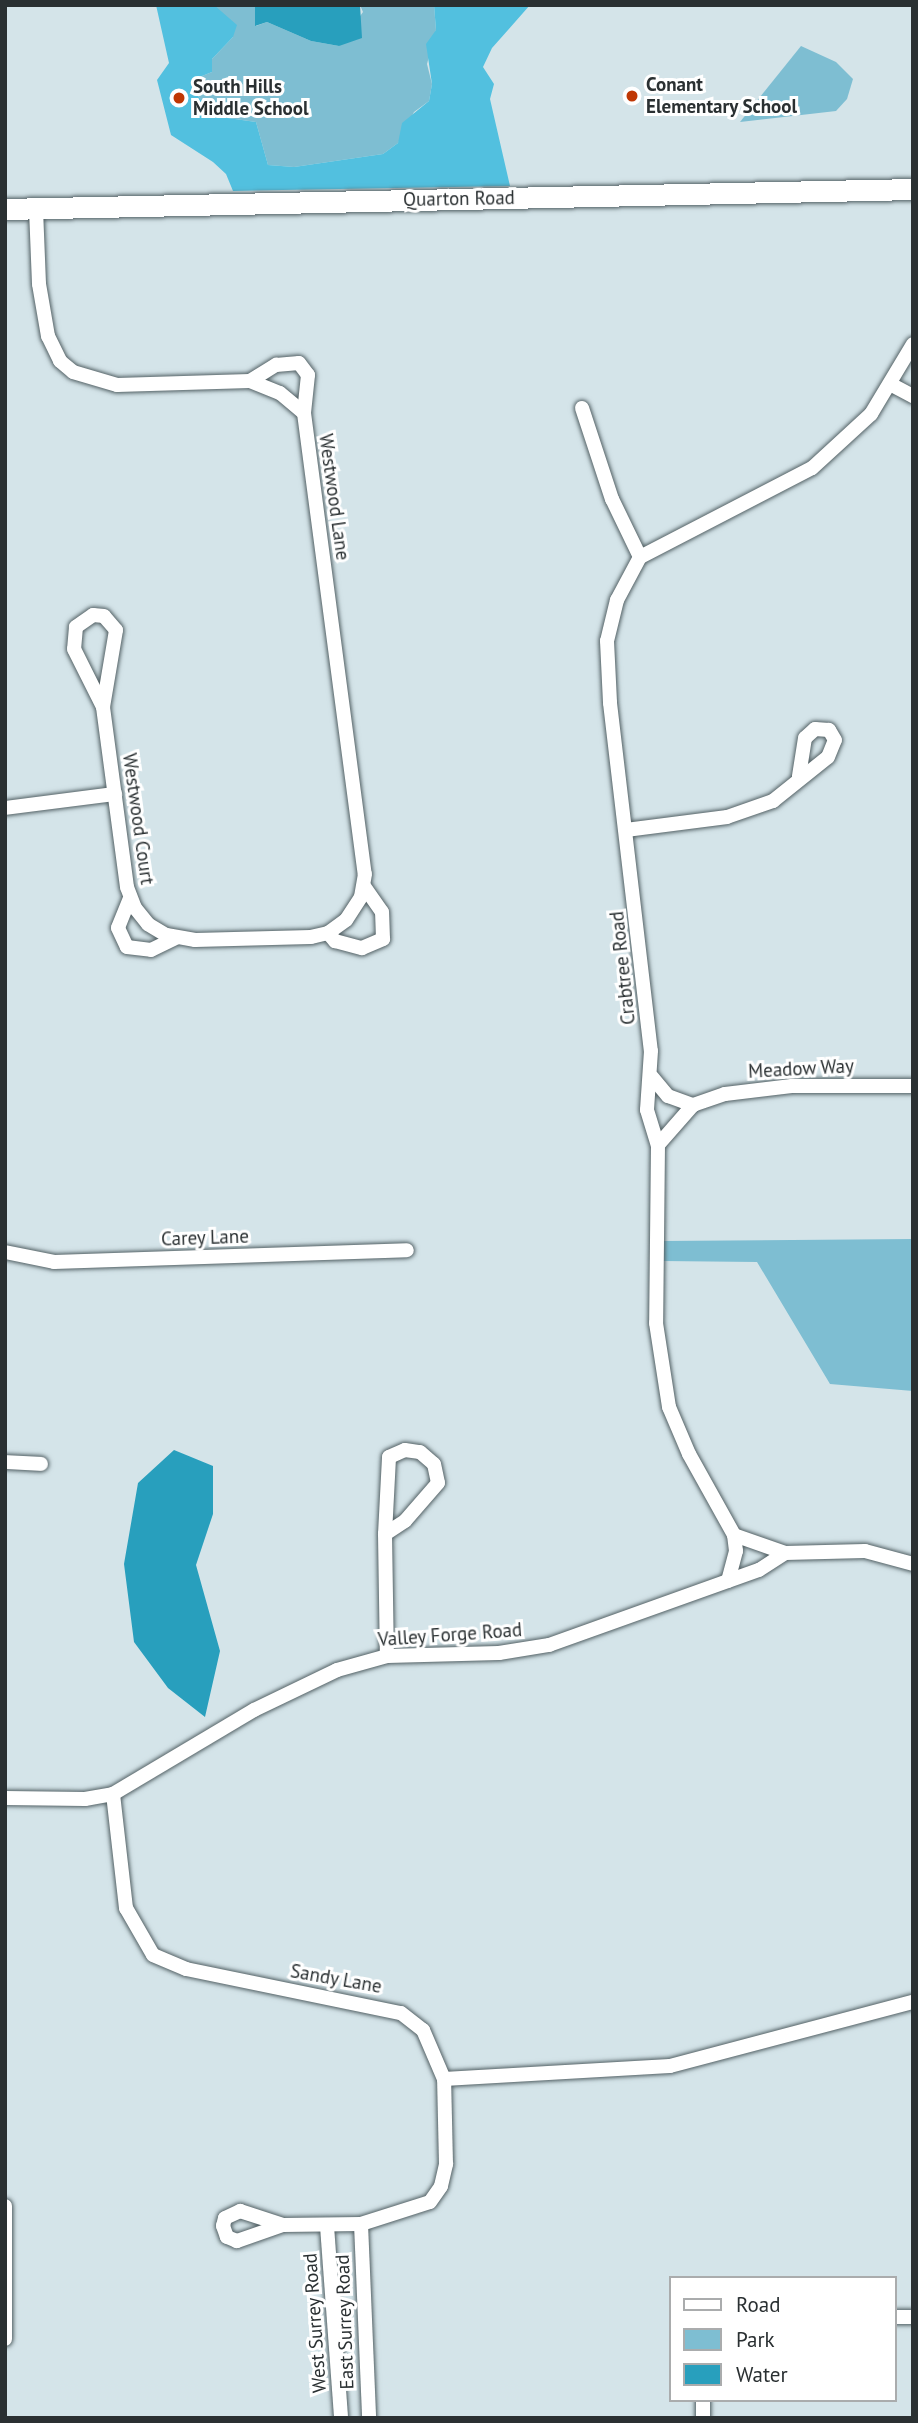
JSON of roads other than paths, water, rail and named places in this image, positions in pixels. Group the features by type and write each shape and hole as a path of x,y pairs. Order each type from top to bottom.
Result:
{"street":[{"name":"Quarton Road","path":"5,209 913,189"},
{"name":"Westwood Lane","path":"36,209 39,284 48,336 60,361 73,372 117,385 250,381 279,393 304,412 365,886"},
{"path":"582,408 612,499 640,557 812,468 872,414 892,385 913,344"},
{"path":"250,381 276,365 299,363 308,375 304,412"},
{"path":"892,385 913,396"},
{"name":"Crabtree Road","path":"640,557 617,600 607,640 652,1077 648,1124 658,1145 656,1323 660,1371 688,1454 734,1535"},
{"name":"Westwood Court","path":"103,707 74,649 76,627 93,615 104,616 116,630 103,707 130,898 148,924 176,938"},
{"path":"626,830 751,811 773,801 799,777"},
{"path":"5,808 115,794"},
{"path":"130,898 118,929 127,947 151,950 176,938 328,933 352,912 365,886"},
{"path":"328,933 335,941 362,948 383,939 382,912 365,886"},
{"path":"652,1077 668,1096 693,1105 658,1145"},
{"name":"Meadow Way","path":"693,1105 768,1088 913,1086"},
{"name":"Carey Lane","path":"5,1252 54,1262 407,1250"},
{"path":"385,1534 405,1521 436,1490 435,1464 420,1452 405,1450 389,1457 385,1534 387,1656"},
{"path":"5,1462 41,1464"},
{"path":"728,1581 736,1551 734,1535 785,1553 865,1550 913,1564"},
{"name":"Valley Forge Road","path":"113,1794 284,1694 337,1670 387,1656 499,1653 549,1646 728,1581 785,1553"},
{"path":"5,1798 86,1799 113,1794"},
{"name":"Sandy Lane","path":"113,1794 126,1908 153,1955 186,1969 401,2013 428,2038 444,2080 446,2164 440,2186 430,2202 361,2224"},
{"path":"444,2080 670,2066 913,2002"},
{"path":"5,2206 5,2339"},
{"path":"284,2225 361,2224"},
{"name":"East Surrey Road","path":"361,2224 369,2418"},
{"name":"West Surrey Road","path":"327,2226 341,2418"}],"water":[{"path":"255,5 360,5 362,38 339,46 311,41 267,22 255,26"},
{"path":"174,1450 213,1466 213,1514 196,1565 220,1651 205,1717 168,1688 134,1642 124,1564 138,1483"}],"place":[{"name":"Conant Elementary School","path":"632,96"},
{"name":"South Hills Middle School","path":"179,98"}]}
